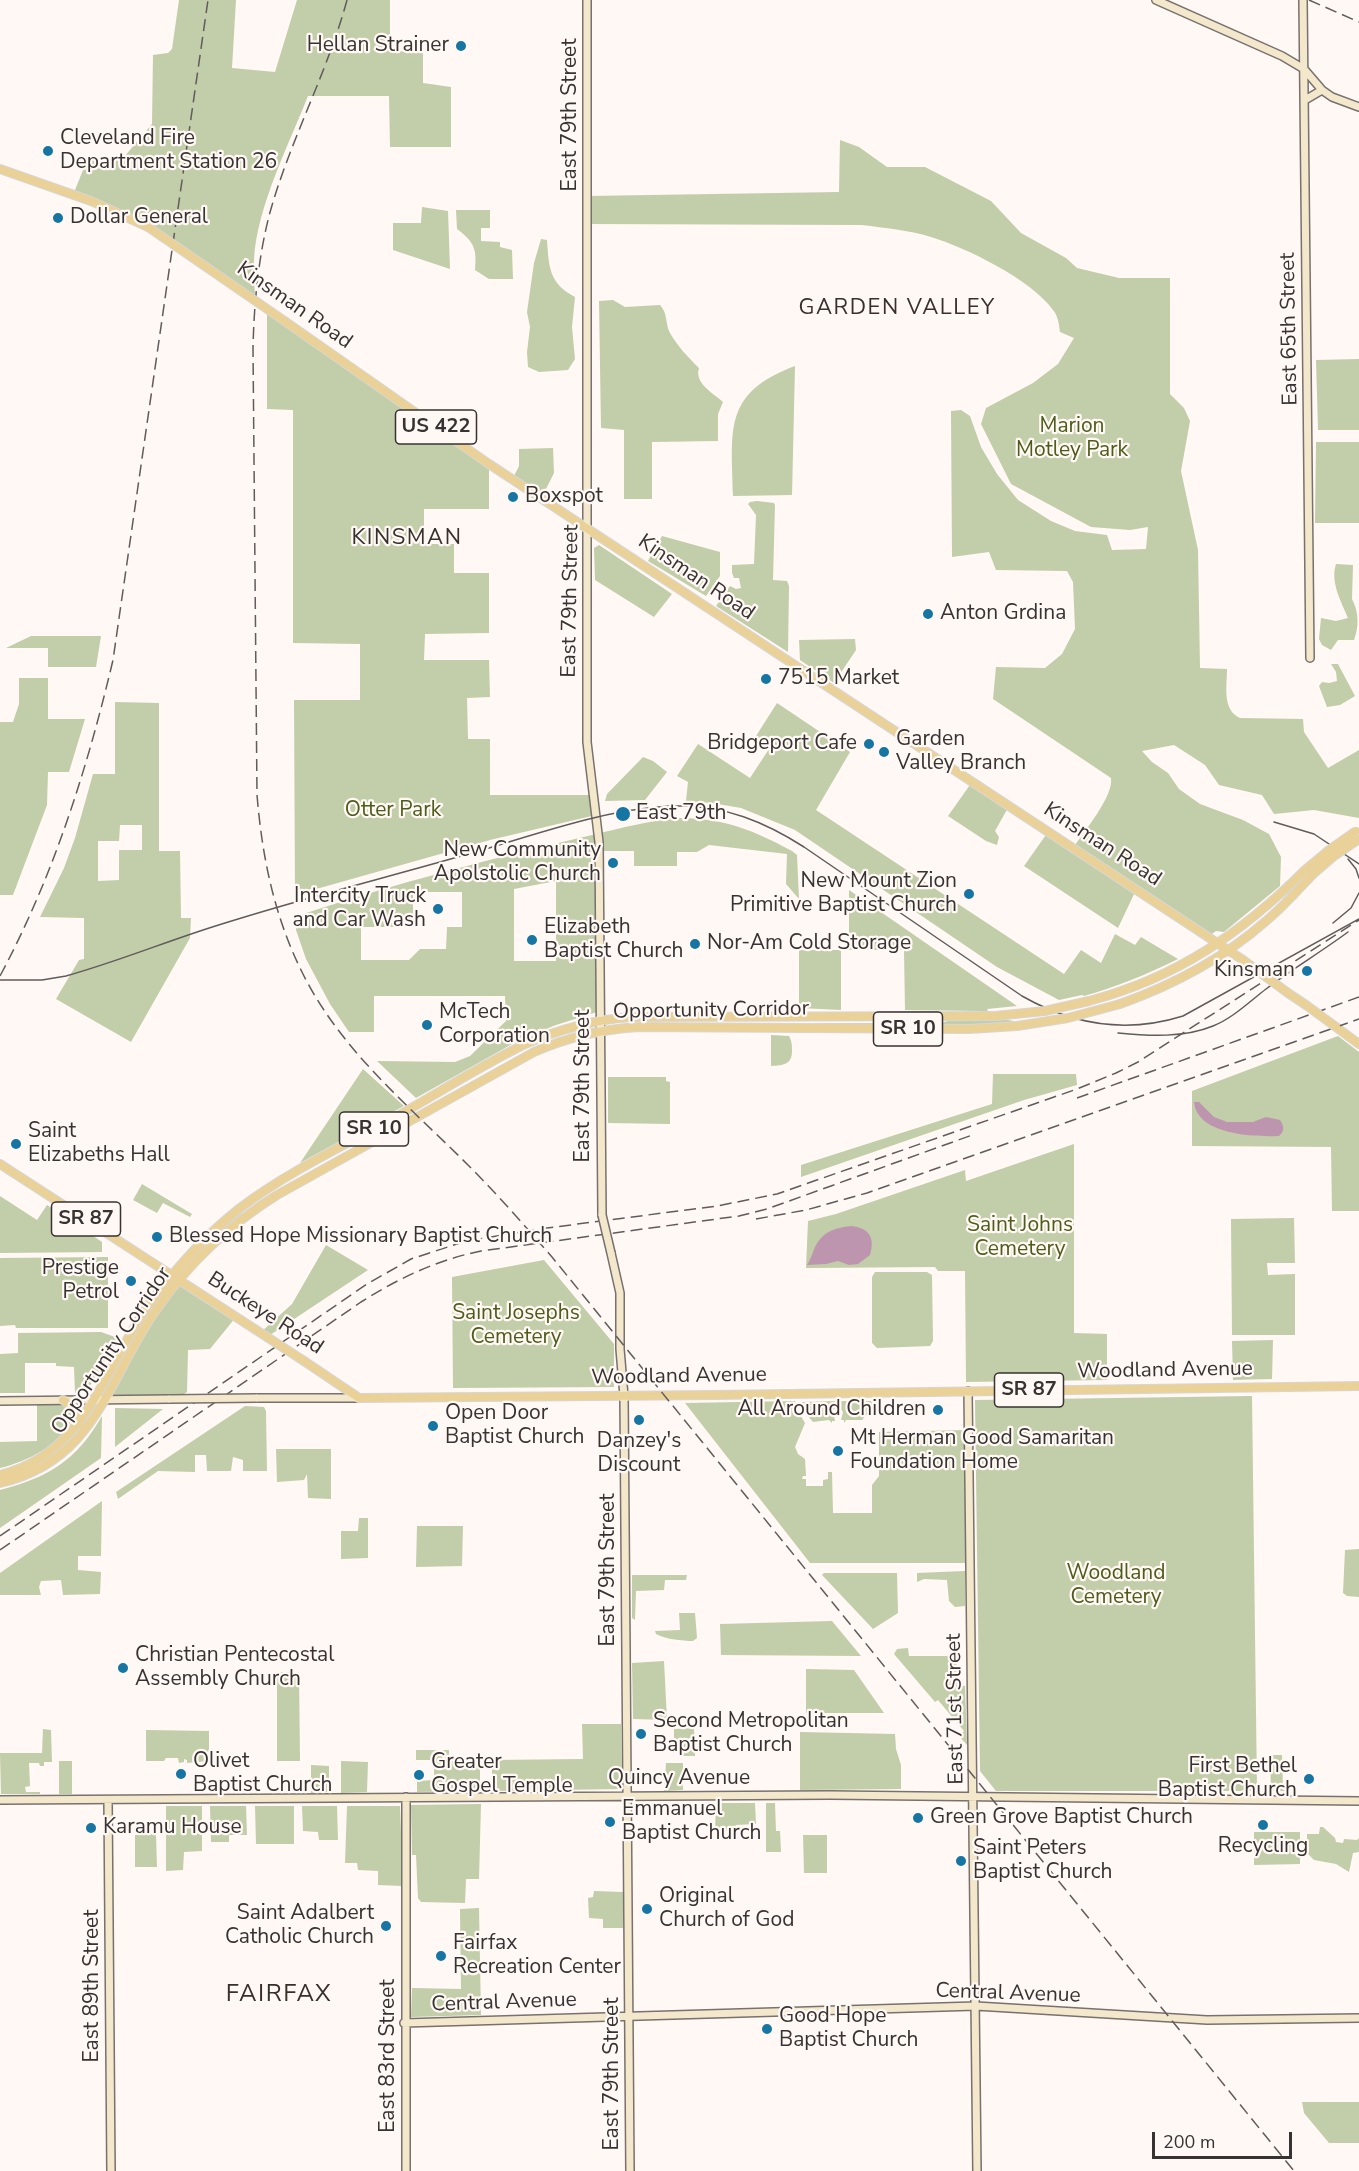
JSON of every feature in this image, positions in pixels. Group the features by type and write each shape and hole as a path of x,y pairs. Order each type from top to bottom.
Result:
{"main road":[{"name":"Kinsman Road","path":"0,169 91,201 148,227 489,464 1218,943 1359,1044"},
{"name":"Opportunity Corridor","path":"0,1484 37,1470 64,1453 79,1437 105,1400 153,1313 208,1250 244,1218 277,1195 519,1059 557,1042 600,1031 656,1026 957,1029 1017,1026 1068,1018 1120,1004 1174,982 1268,920 1329,850 1358,833"},
{"name":"Opportunity Corridor","path":"0,1475 24,1467 44,1456 61,1443 79,1424 146,1310 172,1275 228,1218 295,1173 515,1049 554,1033 600,1021 656,1016 995,1016 1037,1012 1089,1001 1120,992 1159,976 1218,943 1255,917 1309,873"},
{"name":"Buckeye Road","path":"0,1164 359,1398"},
{"name":"Woodland Avenue","path":"359,1398 1359,1386"},
{"path":"63,1400 74,1408 79,1424"}],"street":[{"name":"East 79th Street","path":"587,0 587,742 599,842 602,1215 620,1293 620,1349 624,1396 630,2171"},
{"path":"1156,0 1282,56 1304,69 1322,90 1343,102 1359,107"},
{"name":"East 65th Street","path":"1303,0 1310,658"},
{"path":"1305,100 1322,90"},
{"name":"East 71st Street","path":"968,1391 977,2171"},
{"name":"Woodland Avenue","path":"0,1401 359,1398"},
{"name":"Quincy Avenue","path":"0,1800 973,1796 1359,1801"},
{"name":"East 83rd Street","path":"406,1797 406,2171"},
{"name":"East 89th Street","path":"108,1800 111,2171"},
{"name":"Central Avenue","path":"405,2023 976,2006 1207,2020 1359,2018"}],"green space":[{"path":"179,0 236,0 232,68 275,72 297,0 390,0 390,51 423,52 423,83 451,87 451,147 390,147 389,96 308,96 275,176 261,218 254,259 255,301 148,227 73,195 87,160 124,157 152,124 153,55 168,53 172,49"},
{"name":"Marion Motley Park","path":"840,140 859,147 887,167 925,167 991,201 1021,233 1066,258 1077,268 1119,278 1170,278 1170,394 1184,408 1190,421 1181,471 1198,550 1200,668 1227,669 1228,703 1234,714 1240,718 1303,719 1304,732 1328,768 1359,750 1359,818 1314,810 1274,814 1262,795 1219,785 1205,765 1174,745 1142,751 1152,762 1168,773 1179,789 1200,804 1243,820 1269,834 1281,857 1280,886 1224,932 1216,931 1209,936 1136,890 1118,928 1024,866 1048,832 1073,848 1103,804 1111,786 1111,778 993,699 996,667 1045,668 1062,654 1075,629 1073,582 1067,571 996,570 989,552 952,557 951,411 961,410 970,416 981,447 997,474 1018,500 1051,521 1075,531 1107,535 1112,550 1146,549 1148,527 1130,530 1091,527 1011,484 981,424 986,408 1033,383 1058,364 1074,338 1060,332 1053,310 1030,287 997,266 961,248 914,233 862,225 587,224 587,196 839,192"},
{"path":"422,207 448,211 450,269 393,250 393,223 421,223"},
{"path":"456,210 490,210 490,228 481,228 481,241 500,242 500,247 512,250 513,279 489,279 475,270 475,251 471,242 457,229"},
{"path":"541,239 547,240 550,267 555,280 566,292 575,297 572,327 575,359 568,370 539,372 528,367 530,327 527,312 534,263"},
{"path":"613,300 625,307 660,305 664,311 668,330 683,352 699,368 699,378 702,383 723,402 718,414 718,441 652,442 652,499 624,499 624,430 601,428 599,301"},
{"name":"Otter Park","path":"267,309 489,464 489,509 424,509 424,544 454,544 454,573 489,573 489,633 425,634 424,660 489,660 490,697 467,698 468,739 490,739 490,795 593,795 596,815 490,840 295,895 294,700 360,700 360,644 293,643 293,410 267,409"},
{"path":"1359,359 1359,430 1318,430 1316,360"},
{"path":"795,366 792,495 733,496 733,433 736,417 743,402 754,389 771,377"},
{"path":"1316,442 1359,442 1359,523 1315,523"},
{"path":"553,448 554,473 542,497 513,478 519,466 519,449"},
{"path":"757,501 775,505 773,580 787,581 789,586 788,652 716,606 730,586 736,589 741,588 739,578 734,578 732,573 732,565 754,564 756,515 748,504"},
{"path":"662,536 720,552 720,576 706,596 648,561"},
{"path":"599,545 672,594 654,617 595,580 594,548"},
{"path":"1336,564 1353,565 1352,599 1357,614 1357,630 1354,640 1338,640 1331,650 1322,645 1319,639 1321,618 1336,621 1348,618 1335,585"},
{"path":"31,636 101,636 96,667 48,667 48,648 6,648"},
{"path":"855,639 856,650 834,683 800,660 799,640"},
{"path":"1331,664 1338,664 1355,696 1340,705 1327,707 1319,686 1322,682 1337,681 1336,672"},
{"path":"19,678 48,678 48,719 85,719 69,772 48,772 47,805 13,895 0,895 0,722 13,722 19,704"},
{"path":"115,702 159,703 159,851 180,851 181,918 191,918 190,938 131,1042 56,999 79,960 84,959 84,918 40,917 64,868 93,774 115,774","holes":["120,825 142,825 142,850 119,850 119,880 98,881 98,841 119,841"]},
{"path":"777,703 850,752 816,810 1064,974 1081,950 1101,963 1115,934 1135,945 1141,937 1178,959 1108,989 1059,1000 997,967 795,830 741,808 686,801 688,782 677,776 698,744 750,778 771,746 756,736"},
{"path":"643,757 653,761 667,772 645,800 605,801 607,794"},
{"path":"972,782 1009,806 995,831 999,837 997,845 986,841 948,816"},
{"path":"670,819 697,819 726,823 765,837 792,851 797,855 799,899 786,884 787,854 709,845 697,852 677,852 677,866 634,866 634,851 599,851 600,1011 521,1039 416,1098 377,1061 455,1062 470,1056 506,1021 505,996 374,996 374,1032 349,1032 330,1004 306,959 296,930 297,916 370,893 518,853","holes":["556,881 556,961 514,961 514,889","413,892 462,892 462,927 447,927 446,949 420,949 409,960 361,960 361,927 413,927"]},
{"path":"849,890 1017,1006 987,1009 988,1011 905,1010 904,950 849,950"},
{"path":"799,950 841,950 841,1010 799,1008"},
{"path":"1008,1020 1014,1023 996,1025 815,1024 940,1023"},
{"path":"771,1035 789,1036 792,1056 789,1062 771,1066"},
{"path":"1338,1036 1359,1052 1359,1211 1332,1211 1331,1147 1192,1146 1192,1091"},
{"path":"363,1069 404,1106 300,1163"},
{"path":"993,1074 1076,1074 1077,1085 1024,1100 801,1177 801,1165 992,1104"},
{"path":"608,1077 666,1077 666,1081 670,1082 670,1124 608,1123"},
{"name":"Saint Johns Cemetery","path":"1074,1144 1074,1333 1107,1334 1107,1380 966,1382 965,1271 938,1271 935,1267 806,1268 808,1221 836,1214 965,1170 966,1181"},
{"path":"142,1184 192,1214 190,1217 163,1203 157,1213 133,1200"},
{"path":"0,1196 37,1220 47,1205 102,1242 102,1252 0,1253"},
{"path":"1294,1218 1295,1263 1267,1263 1268,1275 1295,1274 1295,1335 1232,1335 1231,1219"},
{"path":"326,1245 368,1270 267,1337 260,1333 292,1304"},
{"path":"108,1257 108,1328 0,1326 0,1258"},
{"name":"Saint Josephs Cemetery","path":"544,1260 614,1344 614,1387 453,1388 452,1277"},
{"path":"875,1272 927,1272 932,1275 933,1341 930,1346 877,1348 872,1343 872,1277"},
{"path":"179,1280 236,1317 210,1349 188,1350 187,1392 177,1399 105,1399 145,1327"},
{"path":"101,1332 118,1338 87,1391 75,1393 74,1367 56,1366 56,1363 25,1363 25,1393 0,1393 0,1354 18,1353 18,1333"},
{"path":"1273,1340 1272,1379 1233,1380 1232,1341"},
{"name":"Woodland Cemetery","path":"1252,1396 1257,1791 996,1791 980,1771 975,1400"},
{"path":"37,1400 82,1400 83,1408 72,1415 63,1434 44,1450 0,1468 0,1442 37,1441"},
{"path":"795,1401 796,1408 805,1423 795,1447 798,1454 805,1459 806,1476 802,1479 806,1479 806,1486 823,1486 823,1480 828,1479 828,1472 832,1472 833,1513 872,1513 872,1485 879,1476 879,1432 966,1430 966,1563 810,1563 685,1403"},
{"path":"836,1401 836,1407 833,1410 835,1421 832,1423 829,1420 813,1422 801,1408 802,1402"},
{"path":"839,1401 871,1401 874,1406 862,1420 846,1420 844,1423 844,1420 841,1420 843,1412 839,1407"},
{"path":"245,1406 264,1407 266,1411 267,1471 243,1471 243,1460 233,1457 231,1471 207,1471 206,1455 195,1455 195,1472 158,1471 118,1499 116,1492"},
{"path":"115,1408 163,1409 115,1447"},
{"path":"102,1416 101,1458 0,1528 0,1490 33,1479 60,1465 82,1445"},
{"path":"276,1449 331,1449 331,1499 308,1498 307,1474 304,1480 277,1482"},
{"path":"102,1501 101,1556 78,1556 78,1570 101,1572 100,1594 63,1595 61,1580 41,1581 39,1587 41,1595 0,1595 0,1573"},
{"path":"359,1518 368,1518 368,1558 341,1559 341,1531 358,1531"},
{"path":"417,1526 463,1526 462,1566 416,1567"},
{"path":"1359,1549 1359,1597 1347,1596 1343,1593 1345,1550"},
{"path":"965,1571 965,1606 955,1607 949,1601 947,1580 924,1579 917,1582 917,1573"},
{"path":"824,1573 897,1573 898,1613 873,1629 822,1575"},
{"path":"632,1575 687,1575 686,1580 665,1580 664,1590 636,1591 635,1620 632,1618"},
{"path":"679,1613 695,1613 697,1638 693,1641 656,1634 655,1631 680,1630"},
{"path":"832,1621 861,1656 721,1655 720,1624"},
{"path":"908,1648 909,1656 956,1656 958,1685 965,1686 967,1745 959,1736 964,1731 938,1700 935,1702 894,1654 897,1649"},
{"path":"664,1661 667,1720 633,1719 632,1663"},
{"path":"806,1669 854,1670 884,1713 806,1713"},
{"path":"277,1672 299,1672 300,1761 277,1761"},
{"path":"582,1724 621,1724 622,1789 492,1791 492,1760 583,1759"},
{"path":"694,1728 695,1756 683,1756 683,1750 674,1750 674,1729"},
{"path":"43,1729 51,1730 52,1762 44,1762 44,1766 40,1766 39,1763 29,1763 30,1786 25,1787 26,1792 40,1792 40,1794 1,1794 0,1753 42,1753"},
{"path":"146,1730 209,1731 209,1761 187,1763 184,1759 184,1762 179,1763 178,1758 166,1758 164,1761 146,1761"},
{"path":"800,1732 895,1734 896,1749 901,1765 901,1789 800,1790"},
{"path":"416,1750 449,1750 449,1761 480,1761 480,1791 417,1792 417,1781 434,1780 434,1760 416,1760"},
{"path":"1270,1755 1282,1755 1283,1789 1288,1789 1287,1791 1271,1791"},
{"path":"59,1761 72,1761 72,1794 59,1794"},
{"path":"341,1761 368,1762 367,1792 341,1793"},
{"path":"666,1763 683,1763 683,1790 664,1791"},
{"path":"311,1765 329,1766 329,1792 311,1793"},
{"path":"716,1803 755,1803 756,1824 736,1825 735,1830 715,1831"},
{"path":"766,1803 775,1803 776,1831 780,1831 781,1852 766,1852"},
{"path":"481,1804 479,1879 466,1879 465,1903 421,1902 418,1898 416,1855 412,1855 411,1805"},
{"path":"166,1806 202,1806 202,1851 184,1852 183,1870 166,1871"},
{"path":"210,1806 246,1806 247,1835 229,1835 229,1842 211,1842"},
{"path":"255,1806 294,1806 294,1844 256,1844"},
{"path":"302,1806 337,1806 338,1840 319,1840 318,1832 303,1831"},
{"path":"347,1806 400,1806 403,1886 378,1885 378,1871 358,1870 357,1863 345,1863"},
{"path":"1320,1827 1335,1838 1336,1842 1343,1843 1344,1839 1357,1840 1359,1838 1359,1852 1353,1853 1349,1872 1336,1864 1314,1860 1307,1853 1307,1834 1319,1834"},
{"path":"1254,1832 1300,1832 1300,1864 1254,1865"},
{"path":"156,1834 157,1867 135,1867 135,1835"},
{"path":"803,1835 827,1835 827,1873 804,1873"},
{"path":"594,1891 623,1892 623,1928 603,1928 603,1919 589,1918 588,1898 593,1897"},
{"path":"479,1908 481,2015 411,2017 412,1988 461,1989 460,1909"},
{"path":"1302,2102 1359,2102 1359,2143 1329,2143 1304,2113"}],"shaded area":[{"path":"1194,1102 1199,1102 1214,1117 1227,1122 1253,1122 1266,1117 1280,1120 1283,1130 1279,1136 1228,1132 1205,1121 1197,1113"},
{"path":"851,1226 863,1229 870,1235 872,1244 870,1255 858,1264 849,1265 838,1261 807,1265 822,1237 835,1229"}],"tram line":[{"path":"0,980 42,980 66,976 257,913 554,828 653,807 711,808 744,817 774,830 804,847 1022,996 1061,1014 1100,1024 1141,1025 1183,1016 1359,919"},
{"path":"1274,822 1314,834 1359,864"},
{"path":"1348,859 1356,869 1359,878"},
{"path":"1333,923 1351,908 1359,893"},
{"path":"1118,1033 1154,1035 1190,1033 1220,1023 1348,932"}],"railway":[{"path":"0,976 36,900 67,822 92,742 113,660 208,0"},
{"path":"347,0 269,216 259,266 254,315 257,795 262,840 271,885 283,928 301,970 317,999 355,1051 376,1075 480,1177 552,1257 1294,2171"},
{"path":"1309,0 1359,22"},
{"path":"0,1536 367,1284 411,1259 466,1241 717,1206 777,1194 1077,1089 1138,1062 1359,920"},
{"path":"1077,1098 1359,997"},
{"path":"756,1219 806,1210 867,1193 1359,1019"},
{"path":"0,1550 361,1302 419,1271 449,1259 481,1251 739,1216 767,1209 975,1134"}],"place":[{"name":"Hellan Strainer","path":"461,46"},
{"name":"Cleveland Fire Department Station 26","path":"48,151"},
{"name":"Dollar General","path":"58,218"},
{"name":"Boxspot","path":"513,497"},
{"name":"Anton Grdina","path":"928,614"},
{"name":"7515 Market","path":"766,679"},
{"name":"Bridgeport Cafe","path":"869,744"},
{"name":"Garden Valley Branch","path":"884,752"},
{"name":"East 79th","path":"623,814"},
{"name":"New Community Apolstolic Church","path":"613,863"},
{"name":"New Mount Zion Primitive Baptist Church","path":"969,894"},
{"name":"Intercity Truck and Car Wash","path":"438,909"},
{"name":"Elizabeth Baptist Church","path":"532,940"},
{"name":"Nor-Am Cold Storage","path":"695,944"},
{"name":"Kinsman","path":"1307,971"},
{"name":"McTech Corporation","path":"427,1025"},
{"name":"Saint Elizabeths Hall","path":"16,1144"},
{"name":"Blessed Hope Missionary Baptist Church","path":"157,1237"},
{"name":"Prestige Petrol","path":"131,1281"},
{"name":"All Around Children","path":"938,1410"},
{"name":"Danzey's Discount","path":"639,1420"},
{"name":"Open Door Baptist Church","path":"433,1426"},
{"name":"Mt Herman Good Samaritan Foundation Home","path":"838,1451"},
{"name":"Christian Pentecostal Assembly Church","path":"123,1668"},
{"name":"Second Metropolitan Baptist Church","path":"641,1734"},
{"name":"Olivet Baptist Church","path":"181,1774"},
{"name":"Greater Gospel Temple","path":"419,1775"},
{"name":"First Bethel Baptist Church","path":"1309,1779"},
{"name":"Green Grove Baptist Church","path":"918,1818"},
{"name":"Emmanuel Baptist Church","path":"610,1822"},
{"name":"Recycling","path":"1263,1825"},
{"name":"Karamu House","path":"91,1828"},
{"name":"Saint Peters Baptist Church","path":"961,1861"},
{"name":"Original Church of God","path":"647,1909"},
{"name":"Saint Adalbert Catholic Church","path":"386,1926"},
{"name":"Fairfax Recreation Center","path":"441,1956"},
{"name":"Good Hope Baptist Church","path":"767,2029"}],"district":[{"name":"GARDEN VALLEY","path":"897,309"},
{"name":"KINSMAN","path":"407,539"},
{"name":"FAIRFAX","path":"279,1995"}]}
